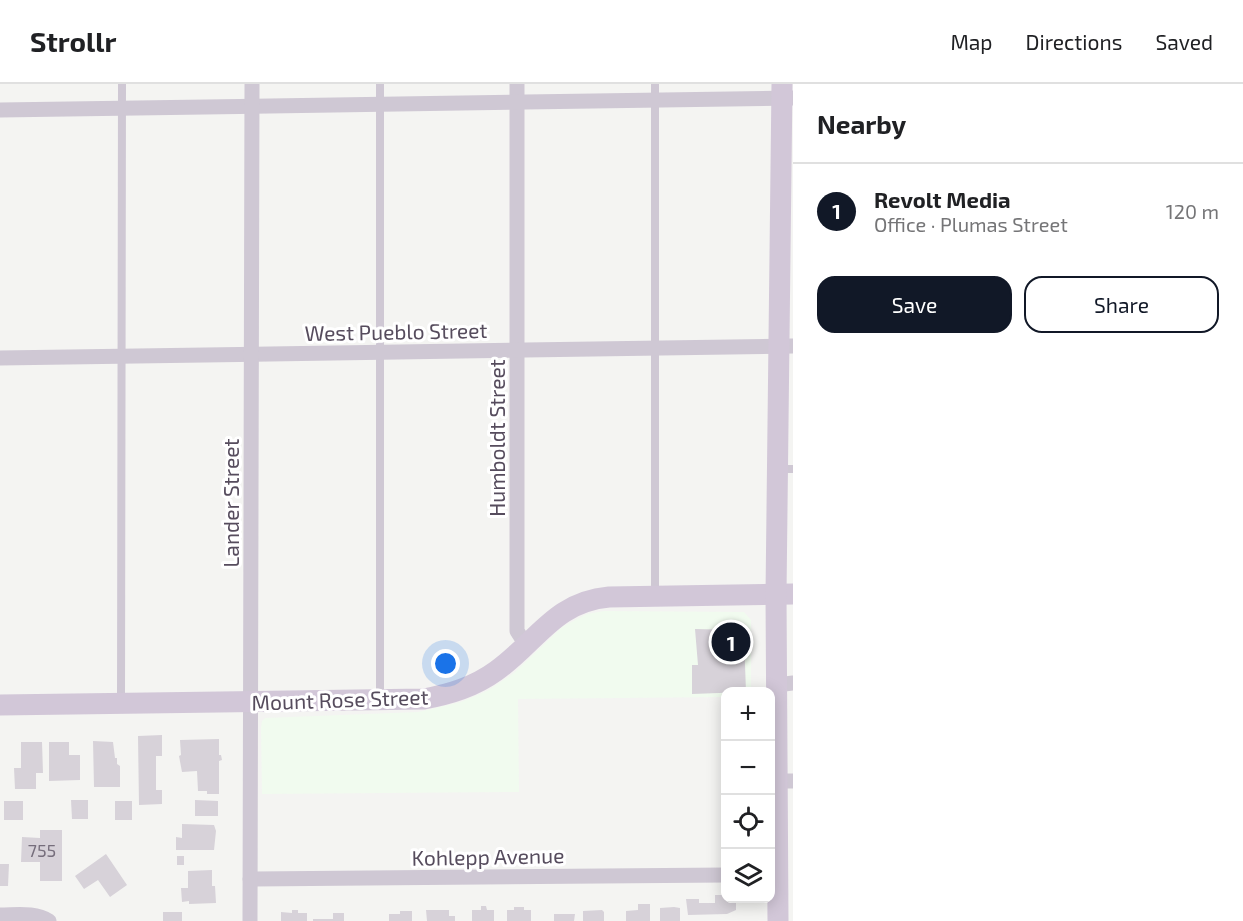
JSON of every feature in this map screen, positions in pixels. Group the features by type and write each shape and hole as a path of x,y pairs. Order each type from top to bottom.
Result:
{"street":[{"name":"Lander Street","path":"250,921 252,84"},
{"name":"Humboldt Street","path":"517,84 517,631 526,645"},
{"path":"0,110 517,103 655,100 785,93 783,222 786,346 785,781 775,866"},
{"name":"West Pueblo Street","path":"0,358 786,346"},
{"name":"Mount Rose Street","path":"0,705 424,699 465,689 495,673 556,617 581,602 609,597 785,594"},
{"name":"Kohlepp Avenue","path":"250,879 721,875"},
{"path":"775,886 778,921"},
{"path":"0,915 41,916 50,921"}],"lane":[{"path":"121,704 122,84"},
{"path":"380,701 381,84"},
{"path":"655,84 655,597"}],"shaded area":[{"path":"604,611 744,612 751,620 752,687 721,687 721,697 518,699 519,792 262,794 261,728 265,718 418,712 461,702 487,691 514,673 562,627 587,614"}],"building":[{"path":"695,629 737,630 737,635 744,637 746,687 721,687 721,693 692,694 692,665 698,665"},
{"path":"162,735 162,756 156,756 156,790 162,790 162,804 139,805 138,736"},
{"path":"219,739 219,755 222,760 219,761 219,794 207,794 207,791 198,791 197,771 182,772 179,756 181,755 180,740"},
{"path":"93,741 113,742 115,758 120,766 120,787 94,787"},
{"path":"21,742 42,742 43,773 36,773 36,789 15,789 14,768 21,768"},
{"path":"49,742 69,742 69,755 80,755 80,780 49,781"},
{"path":"71,800 88,800 88,819 72,819"},
{"path":"195,800 218,801 218,816 195,816"},
{"path":"4,801 23,801 23,820 4,820"},
{"path":"115,801 132,801 132,820 115,820"},
{"path":"182,824 214,825 216,831 214,850 176,850 176,837 182,838"},
{"path":"40,830 62,830 62,881 40,881 40,862 21,862 22,837 40,838"},
{"path":"106,854 127,885 110,897 98,880 84,889 75,876"},
{"path":"177,856 184,856 184,865 177,865"},
{"path":"0,864 9,864 8,886 0,886"},
{"path":"212,870 212,886 215,886 216,903 182,902 181,888 188,888 188,871"},
{"path":"715,895 721,895 721,903 736,903 736,910 727,914 688,915 686,899 699,899 699,903 715,903"},
{"path":"638,904 650,904 650,921 626,921 626,911 638,910"},
{"path":"481,906 486,906 487,910 494,910 494,921 472,921 472,910 481,910"},
{"path":"514,907 531,910 531,921 507,921 507,910 514,910"},
{"path":"660,908 680,908 680,921 660,921"},
{"path":"292,910 307,913 307,921 281,921 281,912 292,913"},
{"path":"426,910 449,910 449,916 455,916 455,921 427,921"},
{"path":"602,910 604,921 583,921 583,911"},
{"path":"400,911 412,911 412,921 389,921 389,914 400,914"},
{"path":"163,912 182,912 182,921 163,921"},
{"path":"333,913 344,913 344,921 313,921 313,919 333,919"},
{"path":"554,914 575,914 574,921 554,921"}],"place":[{"name":"Revolt Media","path":"731,642"}]}
